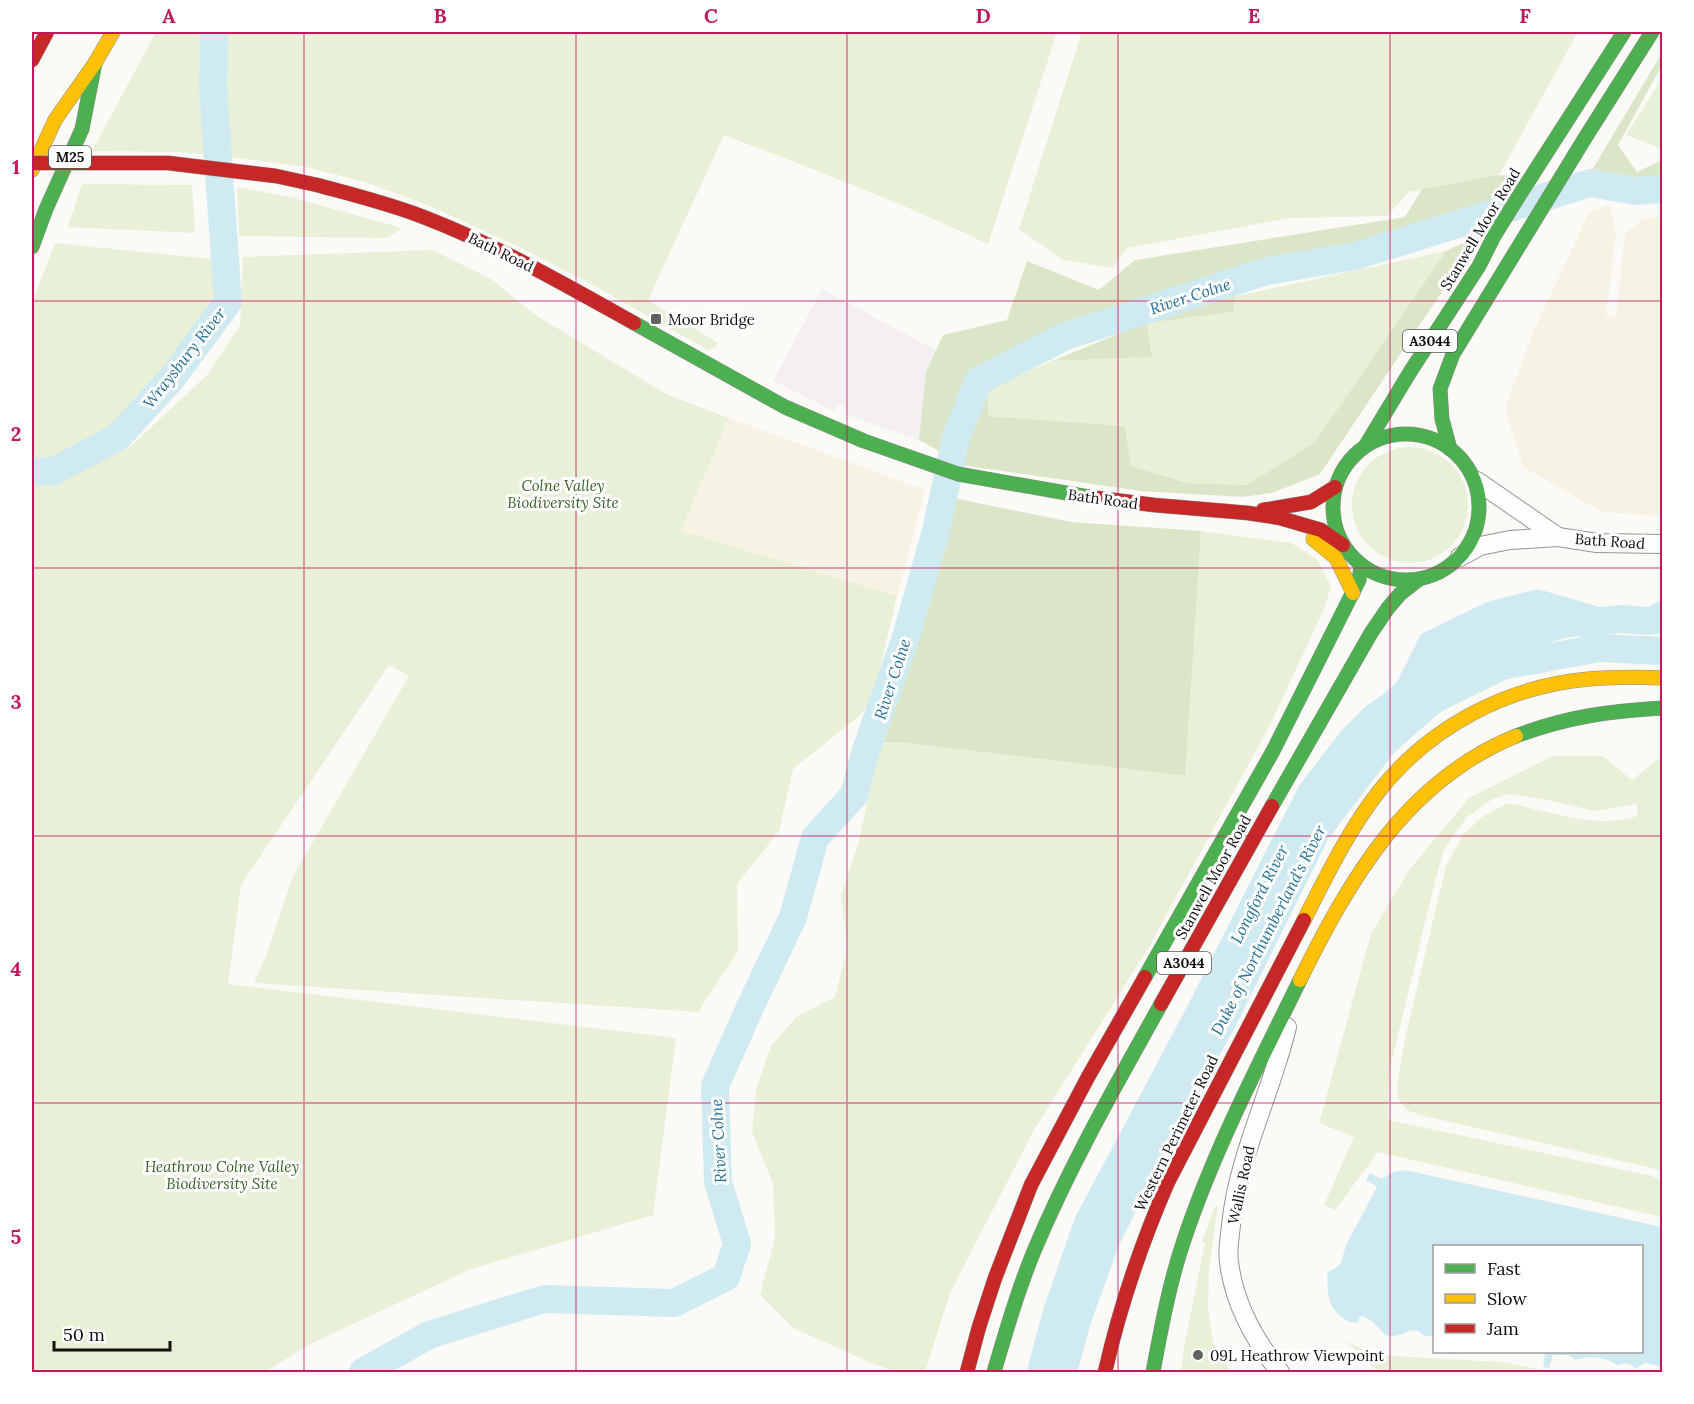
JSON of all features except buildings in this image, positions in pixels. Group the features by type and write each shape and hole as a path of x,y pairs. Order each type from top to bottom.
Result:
{"main road":[{"path":"32,60 47,32"},
{"name":"M25","path":"32,170 56,120 113,32"},
{"name":"Stanwell Moor Road","path":"1366,446 1410,372 1479,266 1494,236 1522,191 1624,32"},
{"name":"A3044","path":"1450,449 1442,419 1440,389 1453,354 1652,32"},
{"name":"M25","path":"32,247 46,208 82,129 95,63"},
{"name":"Bath Road","path":"32,163 168,163 276,176 369,200 426,218 492,247 563,283 784,407 864,441 933,466 958,474 1079,496 1280,518 1321,530 1343,545"},
{"path":"1402,432 1419,434 1434,439 1450,449 1462,460 1477,481 1481,503 1478,524 1472,540 1460,557 1432,577 1400,581 1386,578 1361,566 1343,545 1334,523 1332,504 1335,486 1343,468 1355,454 1366,446 1383,436 1402,432"},
{"name":"Bath Road","path":"1248,513 1311,502 1335,486"},
{"path":"1280,518 1316,540 1336,558 1353,593"},
{"name":"Stanwell Moor Road","path":"967,1372 995,1278 1012,1230 1036,1176 1088,1077 1273,751 1353,593 1359,580 1361,566"},
{"name":"Stanwell Moor Road","path":"994,1372 1009,1321 1037,1245 1056,1201 1101,1111 1371,633 1400,594 1419,579"},
{"name":"Western Perimeter Road","path":"1105,1372 1123,1301 1168,1182 1329,871 1356,823 1380,791 1401,766 1425,746 1476,710 1496,700 1531,688 1566,681 1630,676 1662,678"},
{"path":"1153,1372 1162,1318 1180,1251 1206,1182 1320,941 1361,868 1390,829 1408,809 1459,767 1489,749 1541,728 1582,716 1662,708"}],"street":[{"name":"Bath Road","path":"1477,481 1558,537"},
{"name":"Bath Road","path":"1460,557 1480,546 1510,540 1558,537 1597,543 1662,544"},
{"name":"Wallis Road","path":"1281,1372 1268,1357 1244,1316 1234,1288 1229,1251 1232,1213 1244,1156 1284,1040 1296,990"}],"shaded area":[{"path":"1609,205 1616,232 1606,316 1616,317 1625,233 1643,219 1662,217 1662,516 1602,512 1523,467 1505,408 1531,337 1589,212"},
{"path":"822,289 937,351 926,372 919,440 844,414 846,408 838,404 834,411 773,381"},
{"path":"729,418 925,490 897,596 681,532"}],"green space":[{"path":"156,32 1057,32 988,244 890,200 724,135 648,300 718,343 714,348 708,350 593,285 521,248 430,206 365,182 306,167 254,160 181,152 92,151"},
{"path":"1082,32 1578,32 1499,175 1409,192 1387,216 1290,218 1127,248 1113,268 1063,260 1019,229"},
{"path":"1662,53 1662,65 1618,145 1637,172 1662,160 1662,177 1617,181 1589,175"},
{"path":"1662,78 1662,149 1626,135"},
{"path":"1499,175 1517,176 1490,214 1213,274 1106,310 1003,355 968,374 946,455 919,440 926,372 943,335 1007,320 1027,261 1099,290 1135,260 1405,217 1422,189"},
{"path":"82,184 192,185 195,233 68,227"},
{"path":"237,187 294,198 402,228 387,238 239,236"},
{"path":"1480,235 1320,474 1272,493 1242,497 1141,491 961,465 986,390 989,416 1125,426 1131,466 1187,483 1247,485 1315,442 1446,251"},
{"path":"55,243 212,259 218,299 177,363 113,432 46,463 32,461 32,303"},
{"path":"432,250 491,279 537,316 668,395 729,418 681,531 897,596 872,701 858,717 793,769 779,831 737,884 738,951 698,1012 254,983 266,956 293,876 409,676 389,665 241,885 228,984 676,1038 653,1215 471,1269 310,1344 265,1372 32,1372 32,482 44,481 131,446 209,373 240,325 243,257"},
{"path":"1446,251 1315,442 1247,485 1187,483 1131,466 1125,426 989,416 986,390 1052,361 1151,357 1145,323 1233,312 1236,296"},
{"path":"1236,296 1233,312 1146,323 1152,357 1052,361 1145,323"},
{"path":"1410,447 1432,451 1451,464 1464,483 1468,505 1464,527 1451,546 1432,559 1410,563 1388,559 1369,546 1356,527 1352,505 1356,483 1369,464 1388,451"},
{"path":"953,498 1071,522 1201,531 1185,776 898,742 886,743 879,740 917,640"},
{"path":"1201,531 1291,543 1317,559 1331,586 1324,609 1271,723 1149,947 1034,1130 950,1293 925,1372 897,1372 876,1365 793,1328 760,1295 775,1237 773,1184 752,1132 756,1089 771,1046 796,1017 835,997 847,948 841,896 859,841 879,744 898,742 1184,776"},
{"path":"1553,756 1603,756 1632,780 1662,756 1662,1172 1420,1115 1407,1110 1397,1097 1398,1078 1407,1030 1446,866 1463,835 1482,817 1508,803 1572,818 1605,821 1637,816 1637,804 1595,811 1509,794 1491,800 1467,817 1444,849 1435,882 1389,1072 1388,1120 1652,1176 1662,1181 1662,1217 1378,1152 1335,1210 1324,1205 1354,1137 1319,1123 1371,934 1409,870 1469,798"},
{"path":"1215,1206 1218,1206 1209,1268 1208,1309 1213,1342 1230,1372 1181,1372 1205,1243 1202,1242"},
{"path":"1345,1340 1373,1355 1502,1362 1553,1372 1378,1372"}],"water":[{"path":"1538,589 1620,613 1620,629 1565,638 1470,667 1399,711 1388,700 1421,634 1487,602"},
{"path":"1401,1170 1410,1171 1662,1227 1662,1367 1645,1363 1636,1369 1632,1365 1618,1366 1598,1358 1576,1360 1568,1355 1553,1355 1549,1368 1543,1367 1545,1355 1542,1353 1643,1353 1643,1245 1433,1245 1433,1336 1424,1336 1411,1330 1389,1336 1372,1321 1362,1316 1358,1322 1350,1322 1343,1318 1333,1308 1330,1301 1327,1275 1341,1263 1346,1245 1377,1187 1366,1180 1370,1173 1382,1179"}],"waterway":[{"name":"Wraysbury River","path":"32,471 52,472 118,437 172,378 228,302 213,87 214,32"},
{"name":"River Colne","path":"363,1372 429,1335 544,1299 674,1303 726,1277 737,1244 718,1182 715,1086 793,917 815,838 854,795 865,753 906,637 936,531 956,438 978,381 1066,336 1267,271 1355,256 1590,183 1636,191 1662,189"},
{"name":"Longford River","path":"1583,623 1620,619 1648,621 1655,620 1662,615"},
{"name":"Duke of Northumberland's River","path":"1063,1372 1077,1320 1107,1238 1157,1137 1220,1026 1316,832 1383,744 1433,700 1502,666 1599,648 1662,651"},
{"name":"Longford River","path":"1041,1372 1057,1312 1088,1223 1198,1016 1311,793 1351,741 1375,717 1421,680"}],"traffic: fast":[{"path":"1366,445 1479,266 1494,236 1522,191 1624,32"},
{"path":"1450,449 1442,419 1440,389 1453,354 1652,32"},
{"path":"32,247 46,209 82,129 95,63"},
{"path":"634,323 785,407 864,441 958,474 1089,497"},
{"path":"1406,434 1434,439 1458,455 1474,479 1479,507 1474,535 1458,559 1434,575 1406,580 1378,575 1354,559 1338,535 1333,507 1338,479 1354,455 1378,439 1406,434"},
{"path":"1145,977 1273,751 1359,580 1361,566"},
{"path":"1272,806 1371,633 1400,594 1419,579"},
{"path":"1516,736 1534,729 1588,716 1662,708"},
{"path":"1153,1372 1174,1275 1195,1209 1237,1110 1300,980"},
{"path":"994,1372 1023,1281 1048,1219 1094,1126 1161,1004"}],"traffic: slow":[{"path":"32,170 55,120 95,63 113,32"},
{"path":"1313,539 1336,558 1353,593"},
{"path":"1304,920 1358,820 1380,790 1400,767 1447,729 1473,713 1529,690 1589,679 1662,678"},
{"path":"1300,980 1319,942 1361,870 1412,806 1443,779 1477,755 1516,736"}],"traffic: jam":[{"path":"32,60 47,32"},
{"path":"32,163 168,163 276,176 317,185"},
{"path":"317,185 399,208 453,229 532,267 634,323"},
{"path":"1263,510 1311,502 1335,487"},
{"path":"1089,497 1280,518 1321,530 1343,545"},
{"path":"1161,1004 1272,806"},
{"path":"1105,1372 1132,1276 1168,1182 1304,920"},
{"path":"967,1372 995,1278 1031,1185 1088,1077 1145,977"}],"place":[{"name":"Moor Bridge","path":"656,319"},
{"name":"09L Heathrow Viewpoint","path":"1198,1355"}],"park label":[{"name":"Colne Valley Biodiversity Site","path":"563,494"},
{"name":"Heathrow Colne Valley Biodiversity Site","path":"222,1174"}]}
